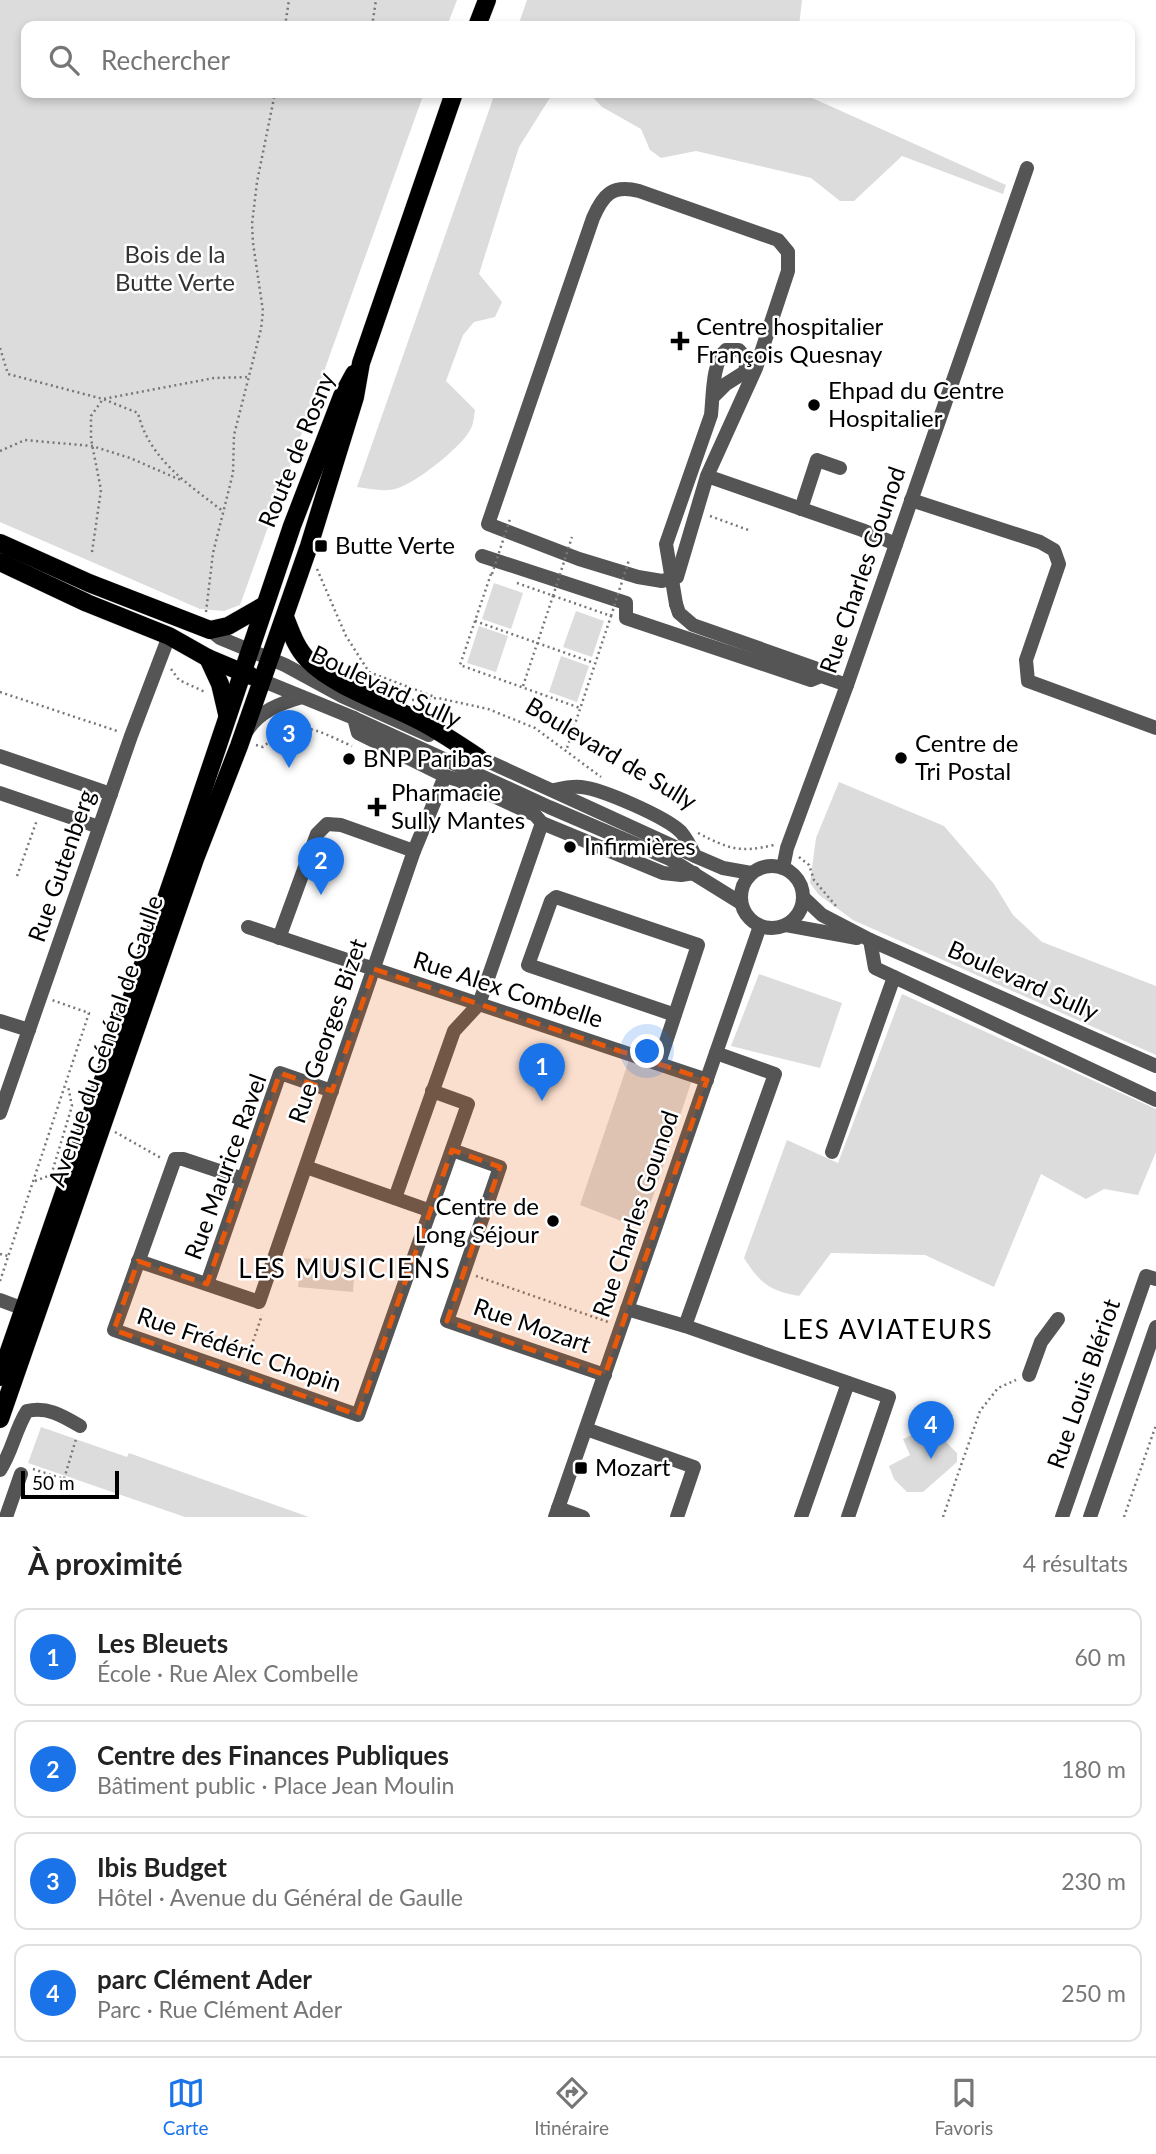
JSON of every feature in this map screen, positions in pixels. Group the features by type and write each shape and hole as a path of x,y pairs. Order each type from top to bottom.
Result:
{"main road":[{"path":"479,21 486,0"},
{"path":"361,363 452,98"},
{"name":"Route de Rosny","path":"242,671 303,496 342,396 361,363"},
{"name":"Route de Rosny","path":"261,680 285,617 342,442 355,397 361,363"},
{"name":"Boulevard Sully","path":"0,542 89,583 208,625"},
{"name":"Boulevard Sully","path":"0,562 87,603 169,636 208,658 261,680"},
{"path":"208,625 228,626 263,606"},
{"path":"285,617 293,639 316,667 344,685 427,725 478,757"},
{"path":"208,658 220,684 227,714"},
{"name":"Avenue du Général de Gaulle","path":"0,1377 242,671"},
{"name":"Avenue du Général de Gaulle","path":"0,1419 195,859 261,680"}],"street":[{"name":"Rue Charles Gounod","path":"783,868 787,848 847,685 1027,168"},
{"path":"627,188 639,191 778,240 789,252 788,271 756,368 707,476 677,577 663,581 638,577 579,559 488,524 593,218 600,202 615,190 627,188"},
{"path":"713,397 711,415 666,544 679,613 693,625 815,668 821,676 847,685"},
{"path":"801,509 817,460 839,468"},
{"path":"707,476 896,544"},
{"path":"911,500 1040,541 1054,550 1059,564 1026,660 1028,681 1156,728"},
{"path":"482,556 626,603 626,618 811,680 821,676"},
{"name":"Boulevard Sully","path":"208,625 220,638 269,658 342,696 695,856 723,868 751,873"},
{"name":"Rue Gutenberg","path":"0,1113 131,736 169,636"},
{"name":"Boulevard Sully","path":"261,680 354,718 670,859 741,904"},
{"path":"240,741 258,717 281,704 302,697"},
{"name":"Boulevard Sully","path":"354,718 358,733 445,776 535,815 542,823 663,873 694,873"},
{"path":"0,756 111,794"},
{"name":"Rue Georges Bizet","path":"259,1302 414,851 445,776"},
{"path":"0,793 99,827"},
{"path":"549,807 575,835"},
{"path":"395,1198 454,1031 479,1004 542,823"},
{"path":"279,937 317,834 327,824 341,825 414,851"},
{"path":"803,897 799,913 786,925 778,928 760,926 745,913 741,904 742,887 751,873 767,866 783,868 797,879 803,897 822,915 870,940"},
{"path":"659,1063 675,1015 698,945 556,897 551,901 528,965 675,1015"},
{"path":"786,925 870,940"},
{"name":"Rue Charles Gounod","path":"557,1513 760,926"},
{"name":"Rue Alex Combelle","path":"248,927 707,1080"},
{"path":"870,940 875,968 1156,1100"},
{"name":"Boulevard Sully","path":"870,940 1156,1066"},
{"path":"832,1152 894,977"},
{"path":"990,1022 1004,1000"},
{"path":"1038,1044 1048,1020"},
{"path":"0,1021 29,1030"},
{"path":"685,1326 775,1073 716,1053"},
{"name":"Rue Maurice Ravel","path":"207,1284 280,1073 332,1091"},
{"name":"Rue Frédéric Chopin","path":"138,1261 114,1330 358,1416 468,1104 432,1091"},
{"name":"Rue Mozart","path":"452,1150 500,1167 447,1321 605,1375"},
{"path":"243,1179 179,1158 172,1163 138,1261 259,1302"},
{"path":"306,1167 430,1211"},
{"name":"Rue Louis Blériot","path":"1062,1517 1146,1276 1156,1279"},
{"path":"0,1300 24,1309"},
{"path":"628,1309 685,1326 889,1397 848,1517"},
{"path":"1029,1375 1041,1342 1058,1319"},
{"path":"1090,1517 1156,1327"},
{"path":"801,1517 848,1383"},
{"path":"0,1470 27,1411 40,1408 64,1416 80,1426"},
{"path":"586,1429 694,1467 677,1517"},
{"path":"6,1517 21,1474"},
{"path":"557,1513 583,1517"}],"path":[{"path":"286,21 289,0"},
{"path":"373,21 376,0"},
{"path":"208,625 214,552 233,473 234,435 250,377 263,311 253,224 257,182 274,98"},
{"path":"0,348 8,374 103,399 138,413 146,439 154,450 224,512"},
{"path":"0,371 4,368"},
{"path":"92,552 100,490 92,446 91,416 103,399 214,378 250,377"},
{"path":"0,451 25,440 92,446 130,458 187,482"},
{"path":"704,514 751,531"},
{"path":"510,519 460,665 580,708"},
{"path":"522,688 572,537"},
{"path":"566,752 629,560"},
{"path":"313,564 346,636 369,672 438,698"},
{"path":"516,583 611,616"},
{"path":"475,621 595,664"},
{"path":"168,663 179,680 214,695"},
{"path":"0,692 131,736"},
{"name":"Boulevard de Sully","path":"404,701 438,698 488,709 535,728 608,780"},
{"path":"240,741 263,747 289,730 302,726 360,749"},
{"path":"17,876 41,807"},
{"name":"Boulevard de Sully","path":"694,830 725,847 751,850 775,845 787,848"},
{"path":"787,848 808,864 814,880 836,906"},
{"path":"0,1281 89,1013 41,995"},
{"path":"33,1182 48,1177 61,1145 72,1106 67,1083"},
{"path":"103,1126 172,1163"},
{"path":"15,1217 21,1219"},
{"path":"0,1254 8,1256"},
{"path":"464,1272 622,1326"},
{"path":"242,1375 263,1312 259,1302"},
{"path":"943,1517 981,1411 998,1388 1029,1375"},
{"path":"1124,1517 1156,1425"},
{"path":"21,1474 23,1465 64,1479 80,1426"}],"highlighted area":[{"path":"374,969 707,1080 605,1375 447,1321 500,1167 452,1150 358,1415 114,1330 138,1261 207,1284 280,1073 332,1091"}],"green space":[{"name":"Bois de la Butte Verte","path":"0,0 457,0 449,21 21,21 21,98 422,98 240,605 224,611 200,609 0,522"},
{"path":"527,0 802,0 800,21 520,21"},
{"path":"493,98 550,98 519,147 479,274 502,302 495,317 474,322 463,335 446,381 475,410 472,426 452,451 409,483 390,490 357,487"},
{"path":"594,98 812,98 1006,185 1003,194 902,156 854,201 840,201 811,178 696,151 661,158 650,150 641,129 602,107"},
{"path":"494,583 523,593 511,629 482,619"},
{"path":"576,611 604,621 592,657 563,647"},
{"path":"479,626 508,636 496,672 467,663"},
{"path":"561,656 589,666 577,702 549,692"},
{"path":"839,782 944,826 994,884 1013,915 1042,942 1156,986 1156,1055 853,920 819,895 810,883 816,838"},
{"path":"759,974 842,1003 820,1068 731,1046"},
{"path":"902,994 1156,1109 1156,1152 1138,1195 1104,1189 1086,1199 1041,1174 994,1287 925,1255 831,1253 799,1296 780,1291 761,1280 744,1258 787,1140 838,1163"},
{"path":"629,1060 692,1080 642,1229 580,1205"},
{"path":"301,1258 355,1262 353,1292 298,1287"},
{"path":"41,1427 127,1457 129,1453 309,1517 185,1517 28,1463"},
{"path":"918,1432 941,1437 957,1453 957,1462 923,1492 907,1492 894,1479 889,1466 910,1455 903,1439"}],"place":[{"name":"Centre hospitalier François Quesnay","path":"680,341"},
{"name":"Ehpad du Centre Hospitalier","path":"814,405"},
{"name":"Butte Verte","path":"321,546"},
{"name":"Centre de Tri Postal","path":"901,758"},
{"name":"BNP Paribas","path":"349,759"},
{"name":"Ibis Budget","path":"289,768"},
{"name":"Pharmacie Sully Mantes","path":"377,807"},
{"name":"Infirmières","path":"570,847"},
{"name":"Centre des Finances Publiques","path":"321,895"},
{"name":"Les Bleuets","path":"542,1101"},
{"name":"Centre de Long Séjour","path":"553,1221"},
{"name":"parc Clément Ader","path":"931,1459"},
{"name":"Mozart","path":"581,1468"}],"district":[{"name":"LES MUSICIENS","path":"345,1269"},
{"name":"LES AVIATEURS","path":"888,1330"}]}
